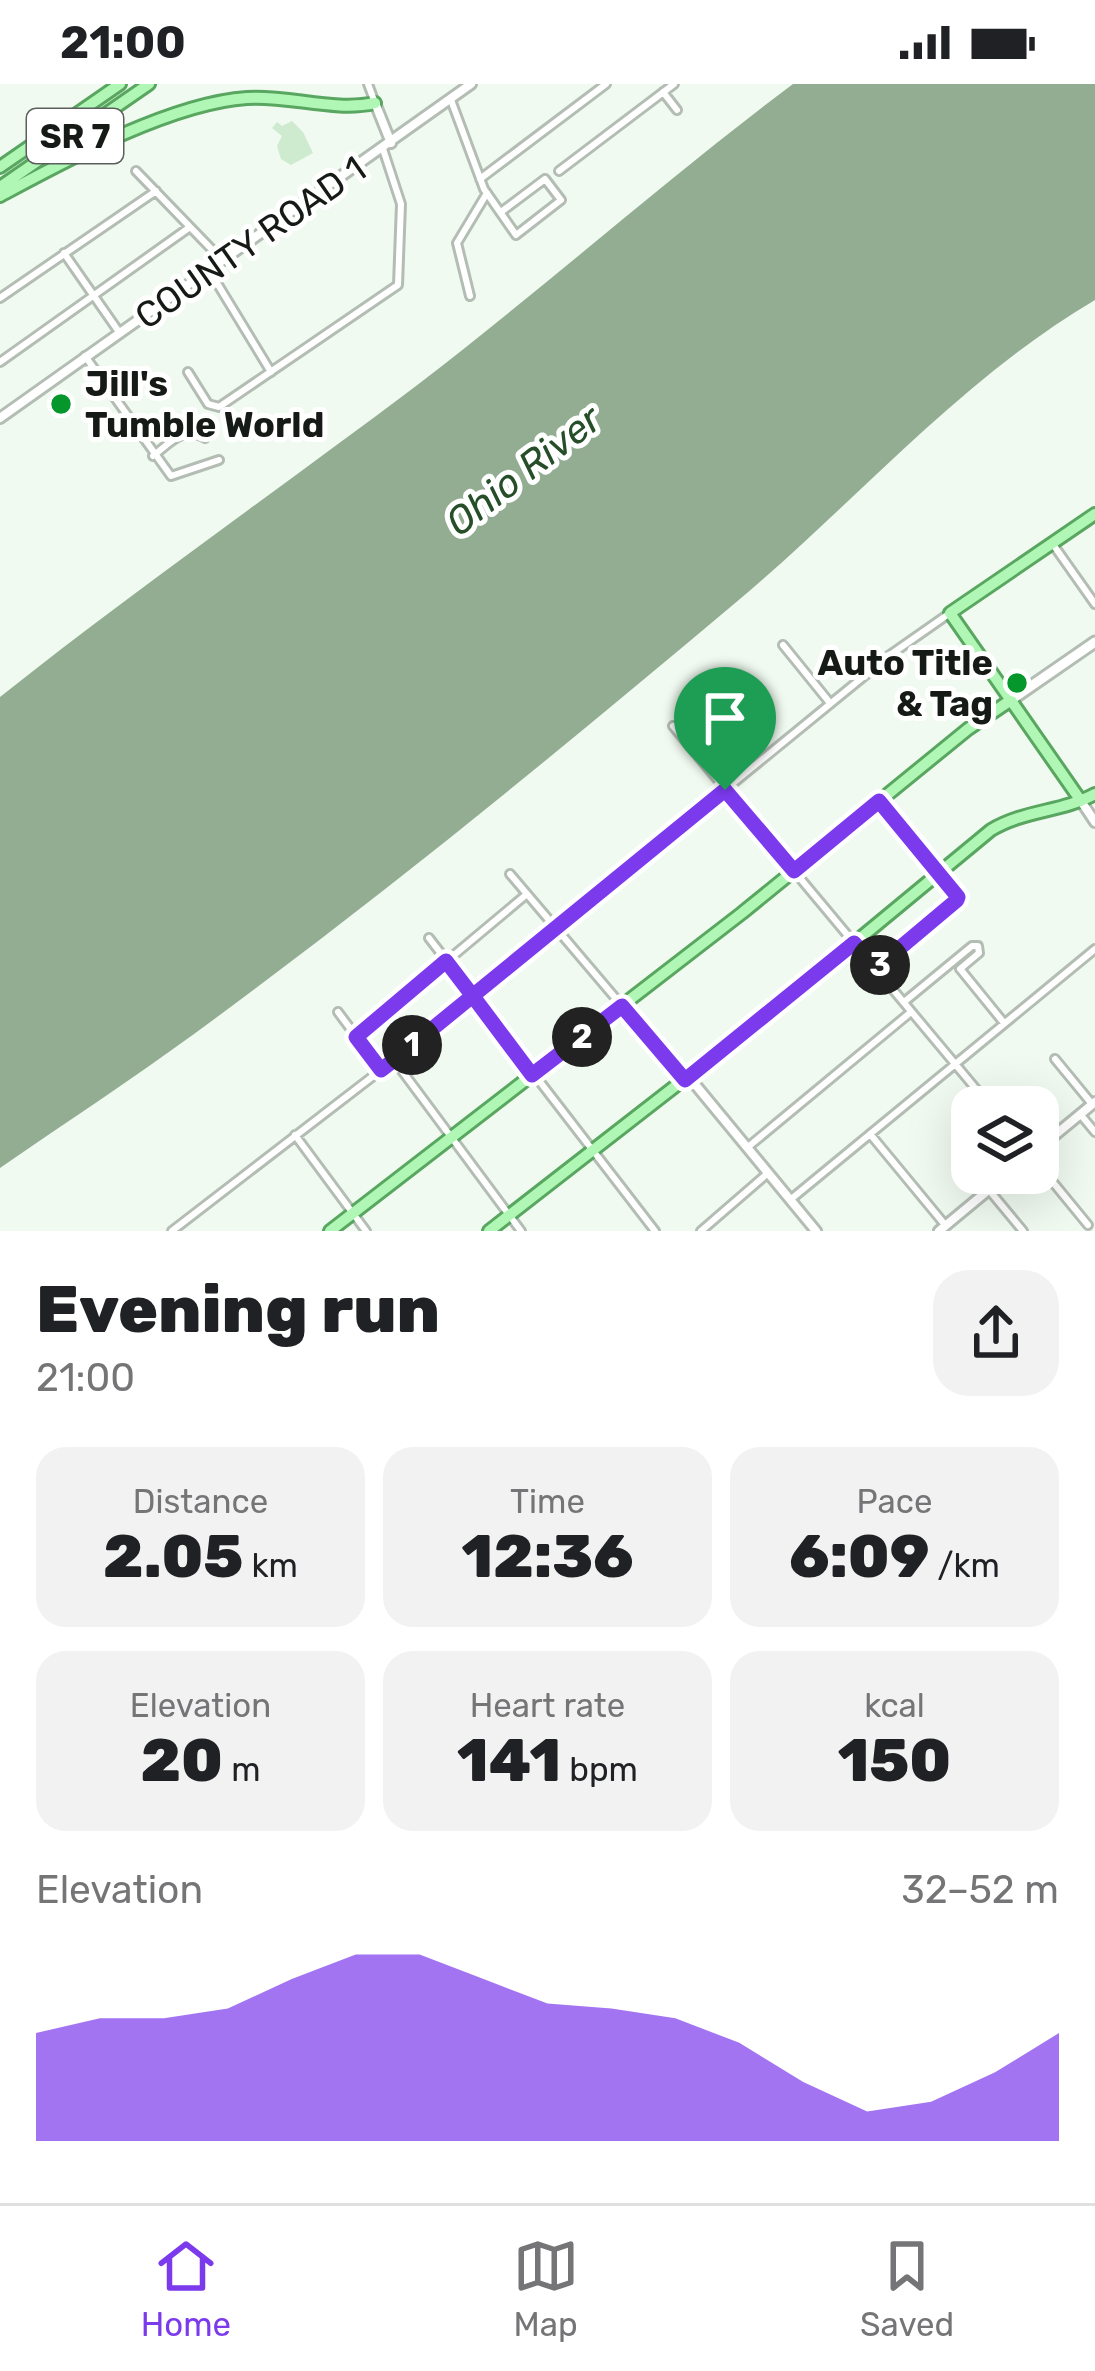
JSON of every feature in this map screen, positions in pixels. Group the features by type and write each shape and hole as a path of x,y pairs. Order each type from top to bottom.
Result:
{"main road":[{"name":"SR 7","path":"0,167 120,84"},
{"name":"SR 7","path":"0,187 149,84"},
{"path":"0,196 199,105 263,97 375,103"},
{"path":"1081,801 950,613 1095,514"},
{"path":"330,1231 794,871 968,729 1095,642"},
{"path":"489,1231 1008,821 1095,794"}],"street":[{"path":"188,372 213,408 225,404 398,285 401,204 368,84"},
{"name":"COUNTY ROAD 1","path":"0,418 471,84"},
{"path":"480,178 606,84"},
{"path":"559,171 674,84"},
{"path":"663,89 677,110"},
{"path":"451,100 487,193 516,235 561,200 545,179 501,212"},
{"path":"136,171 223,261"},
{"path":"0,298 156,191"},
{"path":"470,296 457,243 487,193"},
{"path":"0,362 190,227"},
{"path":"64,254 119,332"},
{"path":"209,271 271,372"},
{"path":"86,356 170,476 219,460"},
{"path":"153,456 185,431 205,438"},
{"path":"1052,543 1095,604"},
{"path":"172,1231 394,1060 831,703 950,613"},
{"path":"783,646 831,703"},
{"path":"673,725 973,1086"},
{"path":"876,968 958,897 879,801"},
{"path":"1081,801 1095,822"},
{"path":"510,874 816,1231"},
{"path":"356,1037 527,894"},
{"path":"429,938 655,1231"},
{"path":"904,1003 973,945 979,947 980,953 960,969"},
{"path":"790,1200 1095,949"},
{"path":"954,961 1004,1023"},
{"path":"338,1012 381,1070"},
{"path":"747,1148 911,1012"},
{"path":"1054,1059 1094,1103 1059,1132"},
{"path":"394,1060 521,1231"},
{"path":"1080,1114 1095,1132"},
{"path":"870,1134 942,1228 984,1194"},
{"path":"295,1136 367,1231"},
{"path":"700,1231 768,1173"},
{"path":"1059,1190 1088,1225"},
{"path":"992,1194 1023,1231"}],"shaded area":[{"path":"292,121 313,153 291,165 281,159 277,146 282,136 272,128 277,122 282,126"}],"water":[{"name":"Ohio River","path":"793,84 1095,84 1095,300 998,367 734,604 400,877 194,1034 0,1168 0,697 416,386"}],"place":[{"name":"Jill's Tumble World","path":"61,404"},
{"name":"Auto Title & Tag","path":"1017,683"}],"route":[{"path":"725,790 472,995 381,1070 356,1037 446,961 472,995 502,1036 532,1075 622,1006 685,1080 854,943 876,968 957,900 879,801 794,871 725,790"}]}
